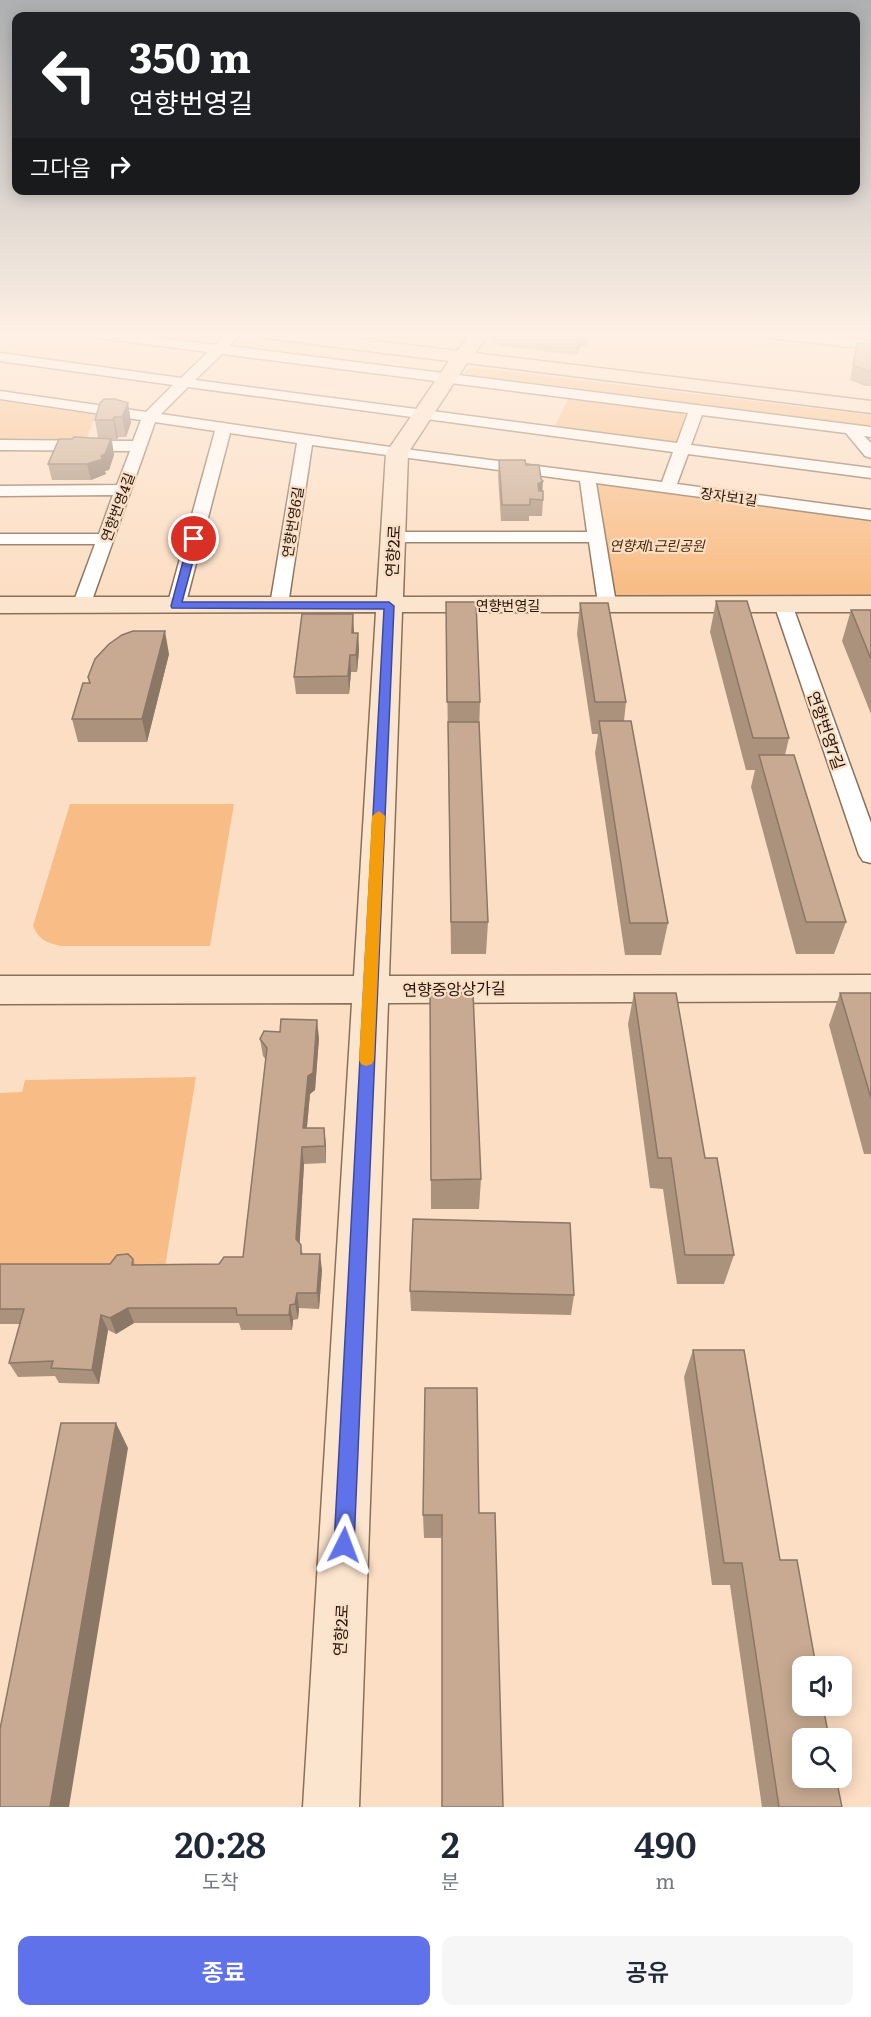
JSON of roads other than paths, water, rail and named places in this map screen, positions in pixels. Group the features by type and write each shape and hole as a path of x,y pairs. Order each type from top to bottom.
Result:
{"street":[{"name":"연향번영4길","path":"81,606 149,418"},
{"path":"166,418 397,453"},
{"name":"연향2로","path":"331,1807 397,453 419,418"},
{"path":"446,418 871,473"},
{"path":"668,488 694,418"},
{"path":"761,418 871,432"},
{"path":"176,606 224,427"},
{"path":"851,430 871,453"},
{"name":"연향번영6길","path":"279,605 305,439"},
{"path":"0,445 139,446"},
{"name":"장자보1길","path":"397,453 871,515"},
{"path":"587,477 607,603"},
{"path":"0,491 123,490"},
{"path":"393,537 597,537"},
{"path":"0,539 105,539"},
{"name":"연향번영7길","path":"783,604 871,855"},
{"name":"연향번영길","path":"0,605 871,604"},
{"name":"연향중앙상가길","path":"0,990 871,988"}],"park label":[{"name":"연향제1근린공원","path":"657,545"}]}
